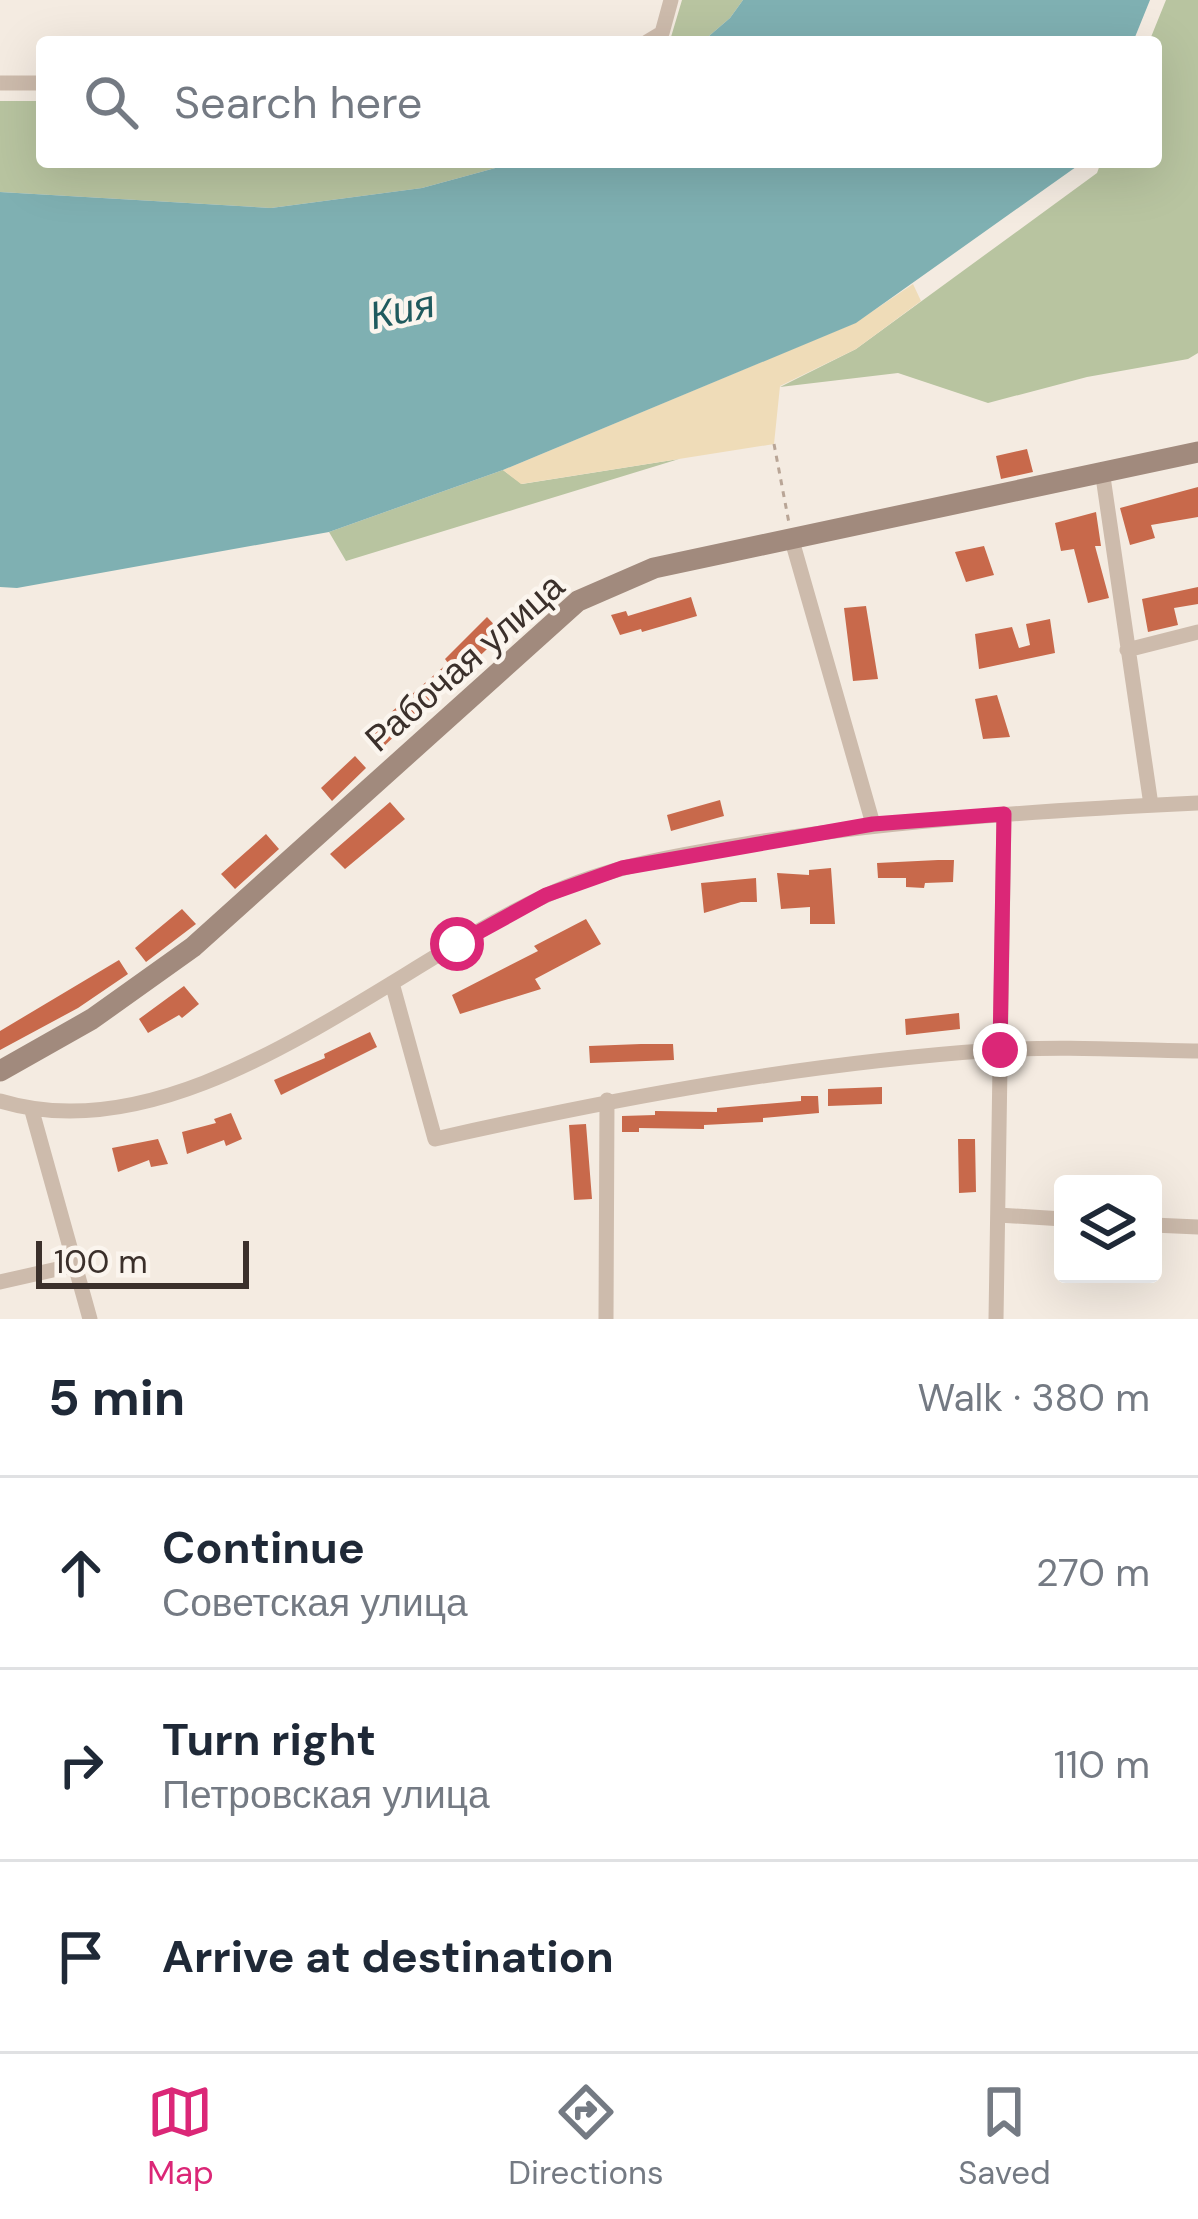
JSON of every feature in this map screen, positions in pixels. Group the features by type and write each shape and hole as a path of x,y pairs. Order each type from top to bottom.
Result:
{"main road":[{"name":"Рабочая улица","path":"0,1071 92,1019 193,947 578,601 654,568 1198,452"}],"street":[{"path":"655,36 671,0"},
{"path":"0,83 36,83"},
{"path":"1102,470 1151,805"},
{"path":"791,537 873,824"},
{"path":"1127,650 1198,632"},
{"path":"0,1101 32,1111 78,1114 160,1096 262,1059 546,895 622,868 873,824 1198,803"},
{"path":"995,1319 1004,814"},
{"path":"392,982 435,1139 607,1100 799,1069 1000,1050 1198,1051"},
{"path":"606,1319 607,1100"},
{"path":"32,1111 90,1319"},
{"path":"998,1215 1054,1218"},
{"path":"1162,1225 1198,1227"},
{"path":"0,1282 75,1265"}],"path":[{"path":"774,444 791,537"}],"green space":[{"path":"682,0 743,0 709,36 671,36"},
{"path":"1166,0 1198,0 1198,353 988,403 898,373 780,387 856,349 1099,168 1162,168 1162,36 1151,36"},
{"path":"0,101 36,101 36,168 495,168 422,188 271,208 0,192"},
{"path":"679,459 346,561 329,532 503,470 522,484"}],"sand":[{"path":"913,284 921,301 856,349 780,386 774,444 521,484 503,470 855,323"}],"water":[{"path":"743,0 1150,0 1135,36 709,36"},
{"name":"Кия","path":"495,168 1075,168 856,323 503,470 329,532 17,588 0,587 0,192 271,208 422,188"}],"building":[{"path":"1027,449 1033,472 1001,479 996,456"},
{"path":"1198,487 1198,517 1151,525 1155,538 1130,545 1120,508"},
{"path":"1096,512 1101,546 1095,546 1109,598 1088,603 1074,549 1061,551 1055,523"},
{"path":"984,546 994,575 966,582 955,552"},
{"path":"1198,587 1198,604 1174,608 1178,625 1148,632 1142,599"},
{"path":"691,597 697,616 642,632 620,635 611,615 626,611 628,616"},
{"path":"866,606 878,679 853,681 844,608"},
{"path":"487,617 503,634 383,747 371,735 448,663 445,659"},
{"path":"1050,619 1055,653 979,669 975,634 1012,627 1019,648 1030,645 1026,624"},
{"path":"997,695 1010,737 983,739 975,699"},
{"path":"355,756 366,768 332,801 321,788"},
{"path":"720,800 724,816 671,831 667,815"},
{"path":"390,802 405,819 345,869 330,854"},
{"path":"266,834 279,849 235,889 221,874"},
{"path":"954,860 953,882 925,883 924,888 906,887 906,878 878,878 877,863"},
{"path":"831,868 835,924 810,924 810,907 781,909 777,873 809,875 809,870"},
{"path":"756,878 757,902 704,913 701,883"},
{"path":"182,909 196,924 146,962 135,948"},
{"path":"586,919 601,944 535,979 541,989 460,1014 452,995 538,951 534,946"},
{"path":"119,960 128,974 78,1008 0,1050 0,1031"},
{"path":"184,986 199,1004 182,1018 179,1015 148,1033 139,1019"},
{"path":"959,1013 960,1029 906,1035 905,1019"},
{"path":"370,1032 377,1047 281,1095 274,1080"},
{"path":"673,1044 674,1060 590,1063 589,1046"},
{"path":"882,1087 882,1104 828,1106 828,1089"},
{"path":"801,1096 818,1096 819,1113 704,1125 704,1129 622,1132 622,1116 655,1115 655,1111 717,1112 717,1108 801,1101"},
{"path":"231,1113 242,1139 226,1146 224,1140 187,1154 182,1132 216,1123 214,1119"},
{"path":"586,1124 592,1199 574,1200 569,1125"},
{"path":"158,1139 168,1164 151,1167 149,1160 118,1172 112,1148"},
{"path":"958,1139 975,1139 976,1192 959,1193"}],"route":[{"path":"457,944 546,895 622,868 873,824 1004,814 1000,1050"}]}
